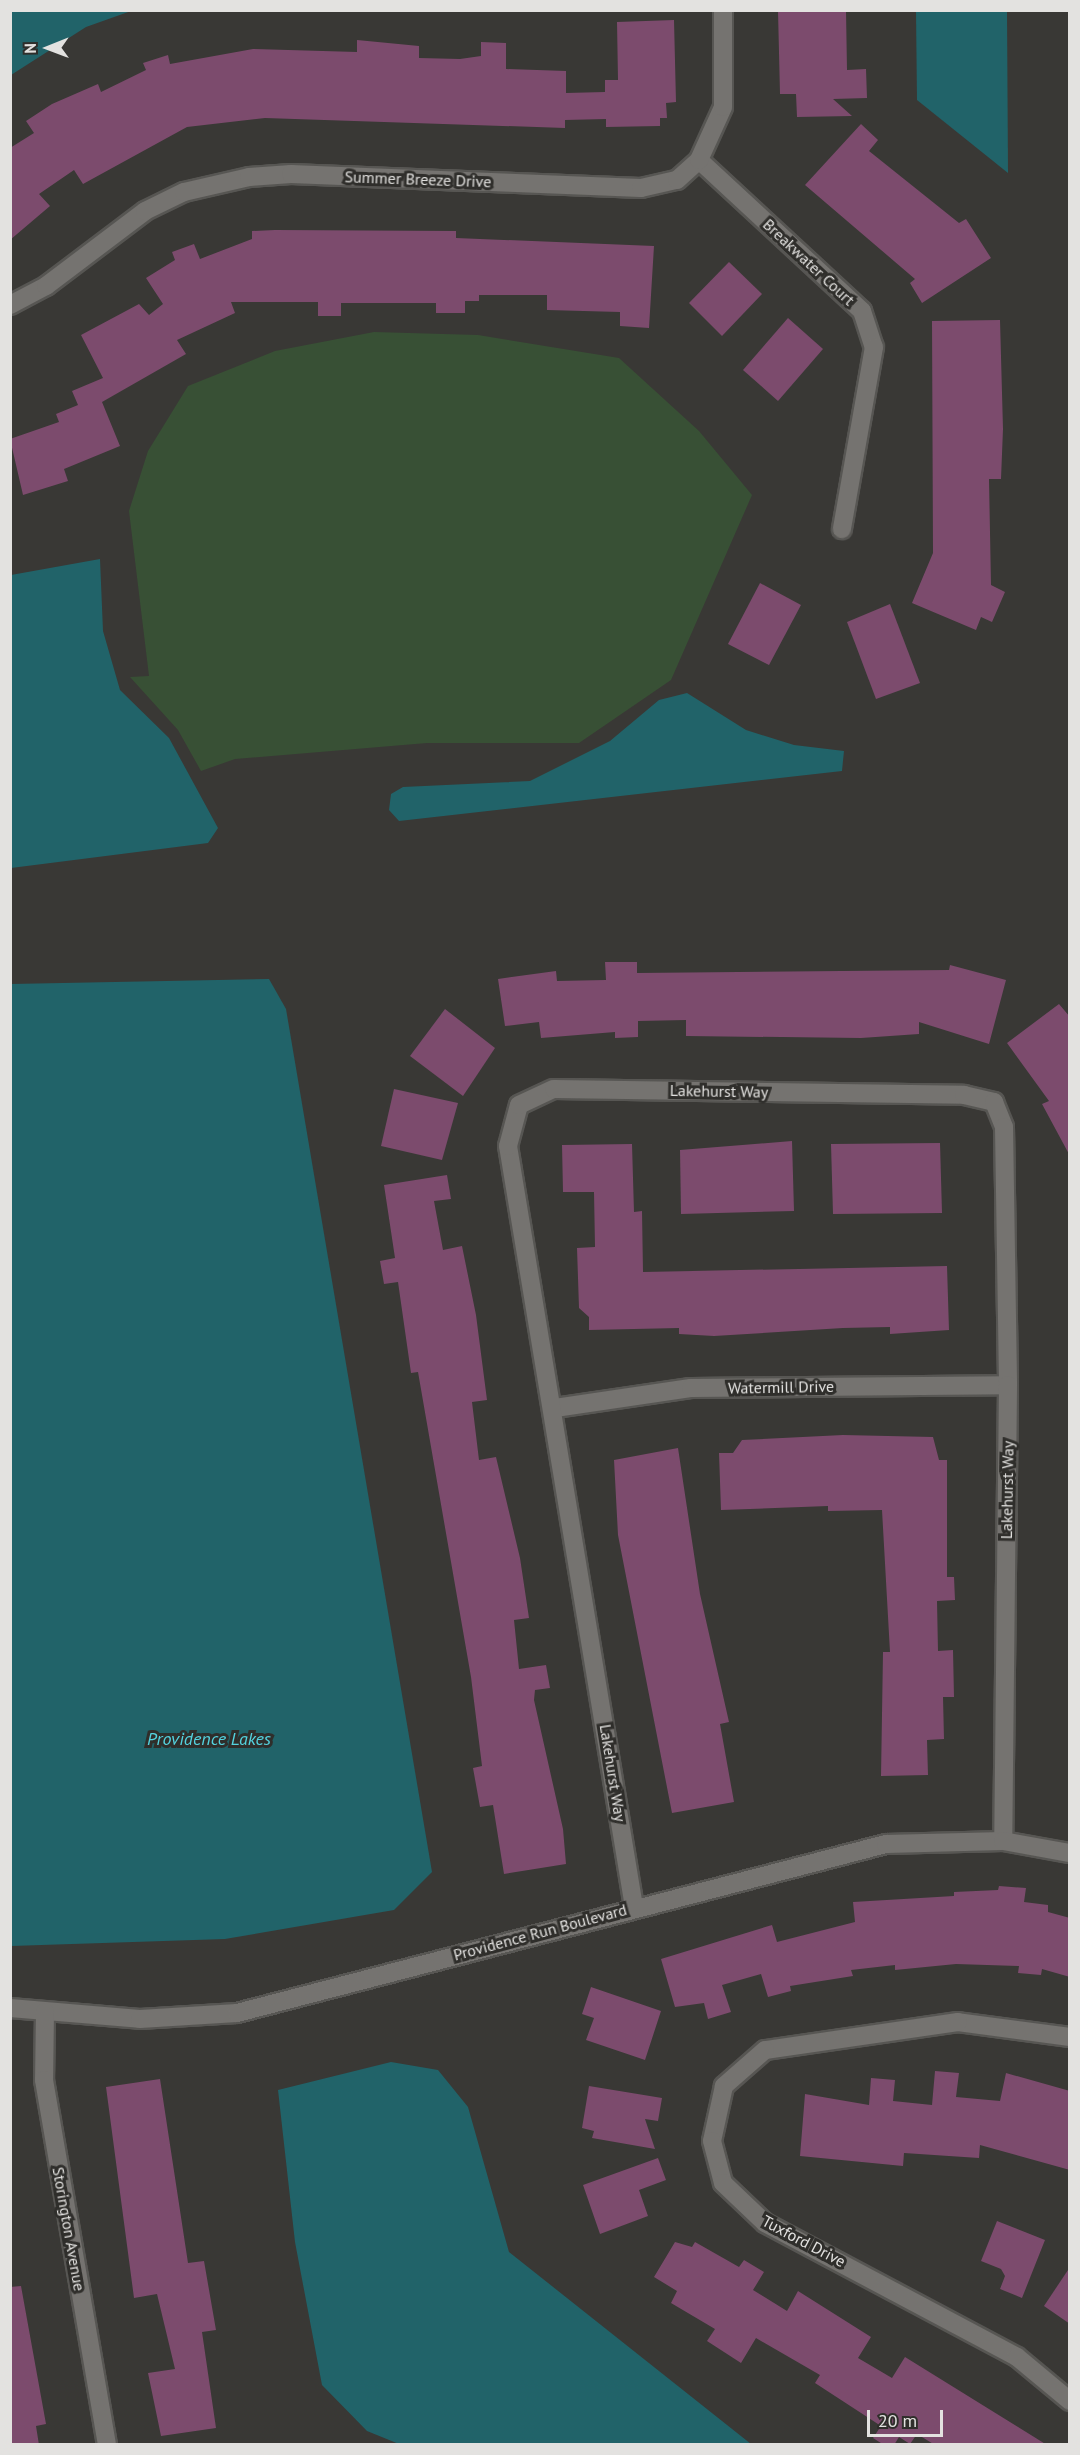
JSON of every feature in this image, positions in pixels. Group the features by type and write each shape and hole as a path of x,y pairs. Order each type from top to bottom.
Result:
{"street":[{"name":"Summer Breeze Drive","path":"10,305 46,286 145,211 184,192 249,177 291,174 641,188 677,180 699,160 723,107 723,10"},
{"name":"Breakwater Court","path":"699,160 862,311 874,347 842,529"},
{"name":"Lakehurst Way","path":"634,1907 555,1408 508,1146 519,1105 555,1089 964,1095 994,1102 1004,1127 1008,1385 1003,1841"},
{"name":"Watermill Drive","path":"555,1408 691,1388 1008,1385"},
{"name":"Providence Run Boulevard","path":"10,2008 140,2019 237,2013 634,1907 886,1844 1003,1841 1070,1853"},
{"name":"Storington Avenue","path":"45,2012 44,2080 107,2445"},
{"name":"Tuxford Drive","path":"1070,2037 958,2022 765,2050 724,2086 712,2141 723,2183 765,2223 1017,2356 1070,2401"}],"green space":[{"path":"374,332 478,335 619,358 699,431 752,495 671,680 579,743 427,743 235,759 201,771 178,730 130,677 149,676 129,511 148,451 188,386 275,351"}],"water":[{"path":"11,10 131,11 86,27 11,75"},
{"path":"916,11 1007,11 1008,173 917,100"},
{"path":"100,559 103,631 120,690 169,738 218,828 208,843 11,868 11,575"},
{"path":"687,693 746,730 794,745 844,751 842,771 399,821 389,810 391,794 403,787 530,781 610,741 659,700"},
{"name":"Providence Lakes","path":"269,979 286,1009 432,1872 394,1910 225,1939 11,1946 11,984"},
{"path":"391,2062 438,2070 468,2107 509,2252 751,2444 399,2444 367,2431 322,2385 295,2242 278,2090"}],"building":[{"path":"846,10 847,70 866,69 867,98 833,99 852,116 797,117 796,94 780,94 778,11"},
{"path":"674,20 676,102 666,103 667,118 660,118 660,126 606,127 606,119 565,120 565,128 265,118 187,127 83,184 74,170 39,194 50,206 10,240 10,148 34,133 26,121 52,104 98,84 101,92 146,70 143,63 168,55 170,64 253,49 357,52 357,40 419,46 419,58 460,59 481,56 481,42 506,43 506,69 566,71 566,93 605,92 605,80 618,80 617,22"},
{"path":"861,124 878,140 869,151 959,223 966,219 991,258 922,303 910,283 915,279 805,185"},
{"path":"252,231 456,231 456,238 654,246 649,328 620,326 620,312 547,310 547,295 479,295 479,301 465,301 465,313 436,313 436,303 341,303 341,316 318,316 318,302 231,302 235,313 177,340 186,354 102,402 120,446 64,469 68,481 23,495 10,439 59,422 56,414 78,405 72,391 103,378 81,335 139,304 149,315 163,304 146,278 175,260 172,252 194,244 200,259 252,239"},
{"path":"729,262 762,294 722,336 689,303"},
{"path":"788,318 823,349 778,401 743,370"},
{"path":"1000,320 1003,429 1001,479 989,479 991,585 1005,592 992,622 981,617 976,630 912,603 933,553 932,321"},
{"path":"760,583 801,605 769,665 728,644"},
{"path":"890,604 920,683 876,699 847,622"},
{"path":"605,962 637,962 637,973 949,970 950,965 1006,980 989,1044 919,1022 919,1034 861,1038 686,1036 686,1020 638,1021 638,1037 615,1038 615,1032 541,1038 539,1022 505,1026 498,979 556,971 557,981 606,980"},
{"path":"1059,1004 1070,1017 1070,1156 1042,1104 1049,1101 1007,1043"},
{"path":"445,1009 495,1048 463,1096 410,1056"},
{"path":"394,1089 458,1103 442,1160 381,1146"},
{"path":"792,1141 794,1211 681,1214 680,1150"},
{"path":"940,1143 942,1213 833,1214 831,1144"},
{"path":"632,1144 634,1212 642,1211 643,1272 947,1266 949,1330 890,1334 890,1327 843,1328 714,1336 679,1334 679,1328 589,1330 589,1317 579,1308 577,1248 595,1247 594,1192 563,1192 562,1145"},
{"path":"447,1175 451,1199 434,1201 443,1250 462,1246 476,1315 487,1400 472,1402 479,1460 496,1457 520,1558 529,1618 514,1620 519,1669 546,1665 550,1688 535,1690 534,1700 563,1829 566,1864 504,1874 493,1805 480,1807 473,1768 482,1766 471,1677 418,1372 411,1373 398,1282 384,1284 380,1261 395,1258 384,1185"},
{"path":"843,1435 933,1437 939,1460 947,1460 947,1577 954,1577 955,1600 937,1601 938,1651 953,1650 954,1697 943,1697 944,1739 927,1740 928,1775 881,1776 883,1652 890,1652 882,1510 828,1511 828,1506 721,1510 719,1453 733,1453 742,1440"},
{"path":"678,1448 700,1594 729,1722 720,1724 734,1802 672,1813 618,1535 614,1460"},
{"path":"999,1886 1026,1888 1024,1902 1048,1905 1048,1912 1070,1918 1070,1977 1042,1969 1041,1975 1018,1973 1019,1966 956,1964 895,1970 895,1965 851,1970 853,1976 790,1986 791,1991 768,1997 761,1974 722,1985 731,2012 708,2019 704,2003 675,2007 661,1959 772,1925 777,1942 855,1922 853,1902 954,1896 954,1892 998,1890"},
{"path":"591,1987 661,2011 645,2060 586,2040 594,2018 582,2014"},
{"path":"935,2071 959,2073 956,2097 1000,2101 1006,2073 1070,2091 1070,2170 980,2145 979,2158 904,2153 903,2166 800,2156 805,2094 869,2105 871,2078 895,2080 893,2101 932,2105"},
{"path":"160,2079 188,2263 204,2261 216,2330 202,2332 216,2428 161,2436 148,2373 175,2369 157,2294 134,2298 106,2087"},
{"path":"589,2086 662,2098 658,2121 645,2119 655,2149 592,2138 594,2131 582,2128"},
{"path":"658,2158 666,2180 639,2190 648,2216 600,2234 583,2185"},
{"path":"997,2221 1045,2240 1022,2298 1000,2289 1005,2276 1001,2269 981,2261"},
{"path":"675,2242 692,2247 695,2242 739,2267 744,2260 764,2272 753,2290 787,2311 798,2291 871,2337 858,2358 892,2378 905,2357 1047,2445 935,2445 917,2434 910,2444 899,2437 894,2445 884,2445 873,2438 881,2426 815,2383 820,2375 756,2338 741,2363 707,2341 715,2329 671,2303 677,2291 654,2277"},
{"path":"1070,2267 1070,2324 1044,2306"},
{"path":"21,2286 46,2424 36,2426 39,2445 10,2445 10,2287"}]}
